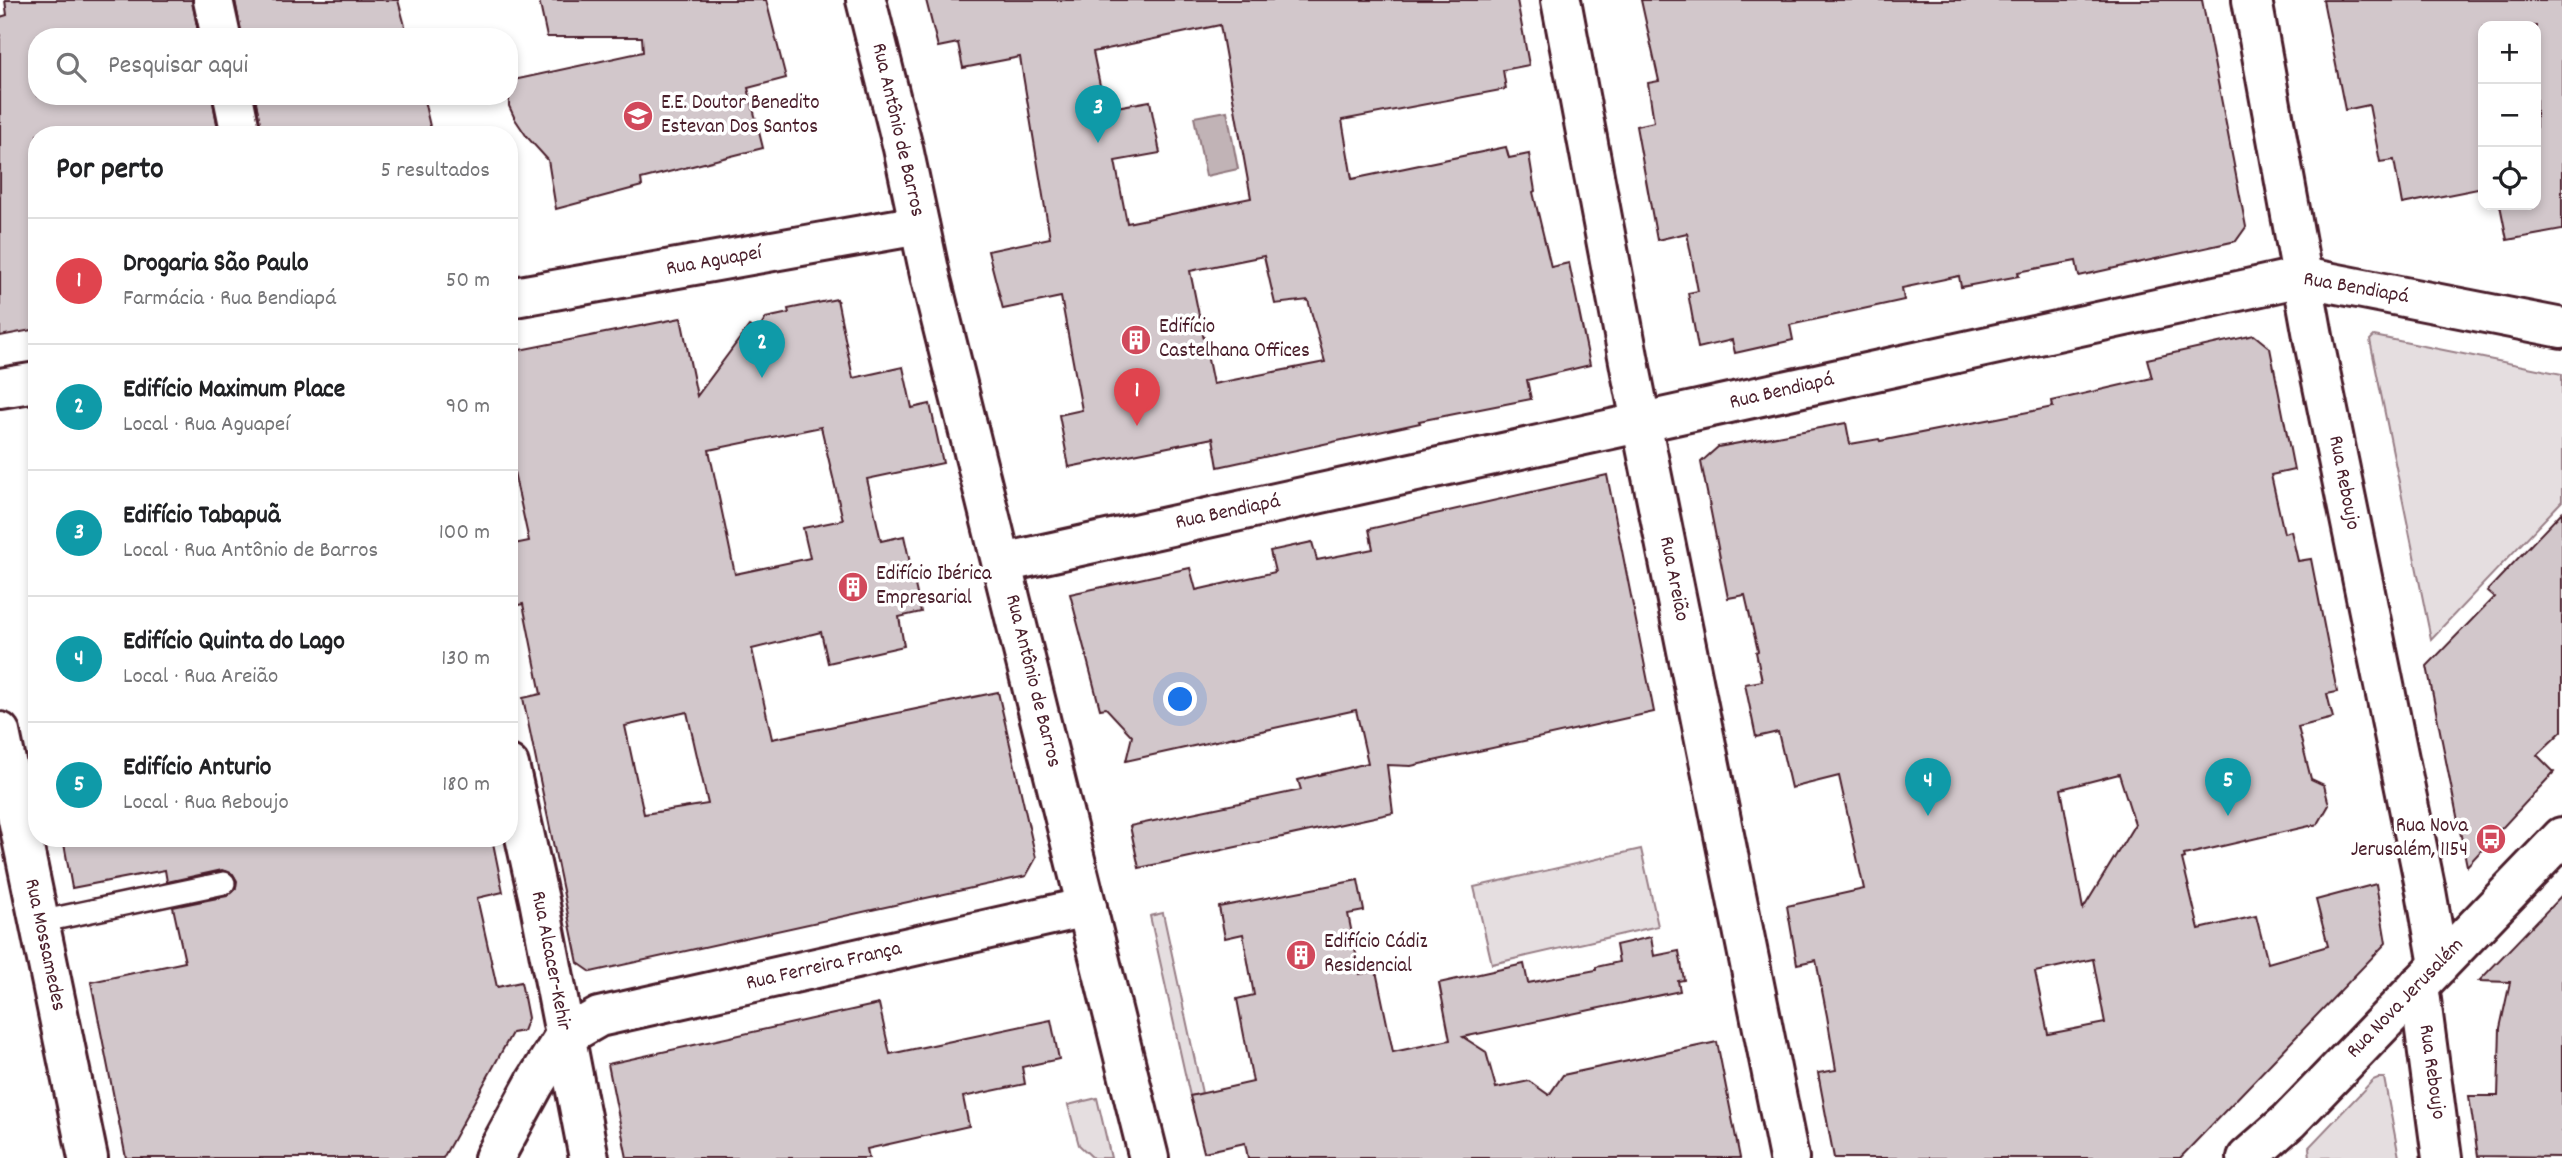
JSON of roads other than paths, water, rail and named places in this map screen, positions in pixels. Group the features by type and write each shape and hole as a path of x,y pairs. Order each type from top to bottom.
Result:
{"street":[{"path":"213,0 219,28"},
{"name":"Rua Antônio de Barros","path":"866,0 1149,1158"},
{"name":"Rua Areião","path":"1561,0 1641,422 1789,1158"},
{"name":"Rua Reboujo","path":"2252,0 2429,975 2442,1158"},
{"path":"235,105 239,126"},
{"name":"Rua Aguapeí","path":"518,296 919,225"},
{"name":"Rua Bendiapá","path":"1003,563 2302,277 2562,328"},
{"path":"0,388 28,383"},
{"name":"Rua Mossamedes","path":"0,732 88,1158"},
{"name":"Rua Alcacer-Kehir","path":"518,806 589,1158"},
{"name":"Rua Nova Jerusalém","path":"2247,1158 2289,1121 2562,837"},
{"name":"Rua Ferreira França","path":"564,1037 599,1017 1087,907"},
{"path":"494,1158 564,1037"}],"lane":[{"path":"39,922 224,883"}],"place":[{"name":"E.E. Doutor Benedito Estevan Dos Santos","path":"638,116"},
{"name":"Edifício Tabapuã","path":"1098,143"},
{"name":"Edifício Castelhana Offices","path":"1136,340"},
{"name":"Edifício Maximum Place","path":"762,378"},
{"name":"Drogaria São Paulo","path":"1137,426"},
{"name":"Edifício Ibérica Empresarial","path":"853,587"},
{"name":"Edifício Quinta do Lago","path":"1928,816"},
{"name":"Edifício Anturio","path":"2228,816"},
{"name":"Rua Nova Jerusalém, 1154","path":"2491,839"},
{"name":"Edifício Cádiz Residencial","path":"1301,955"}]}
